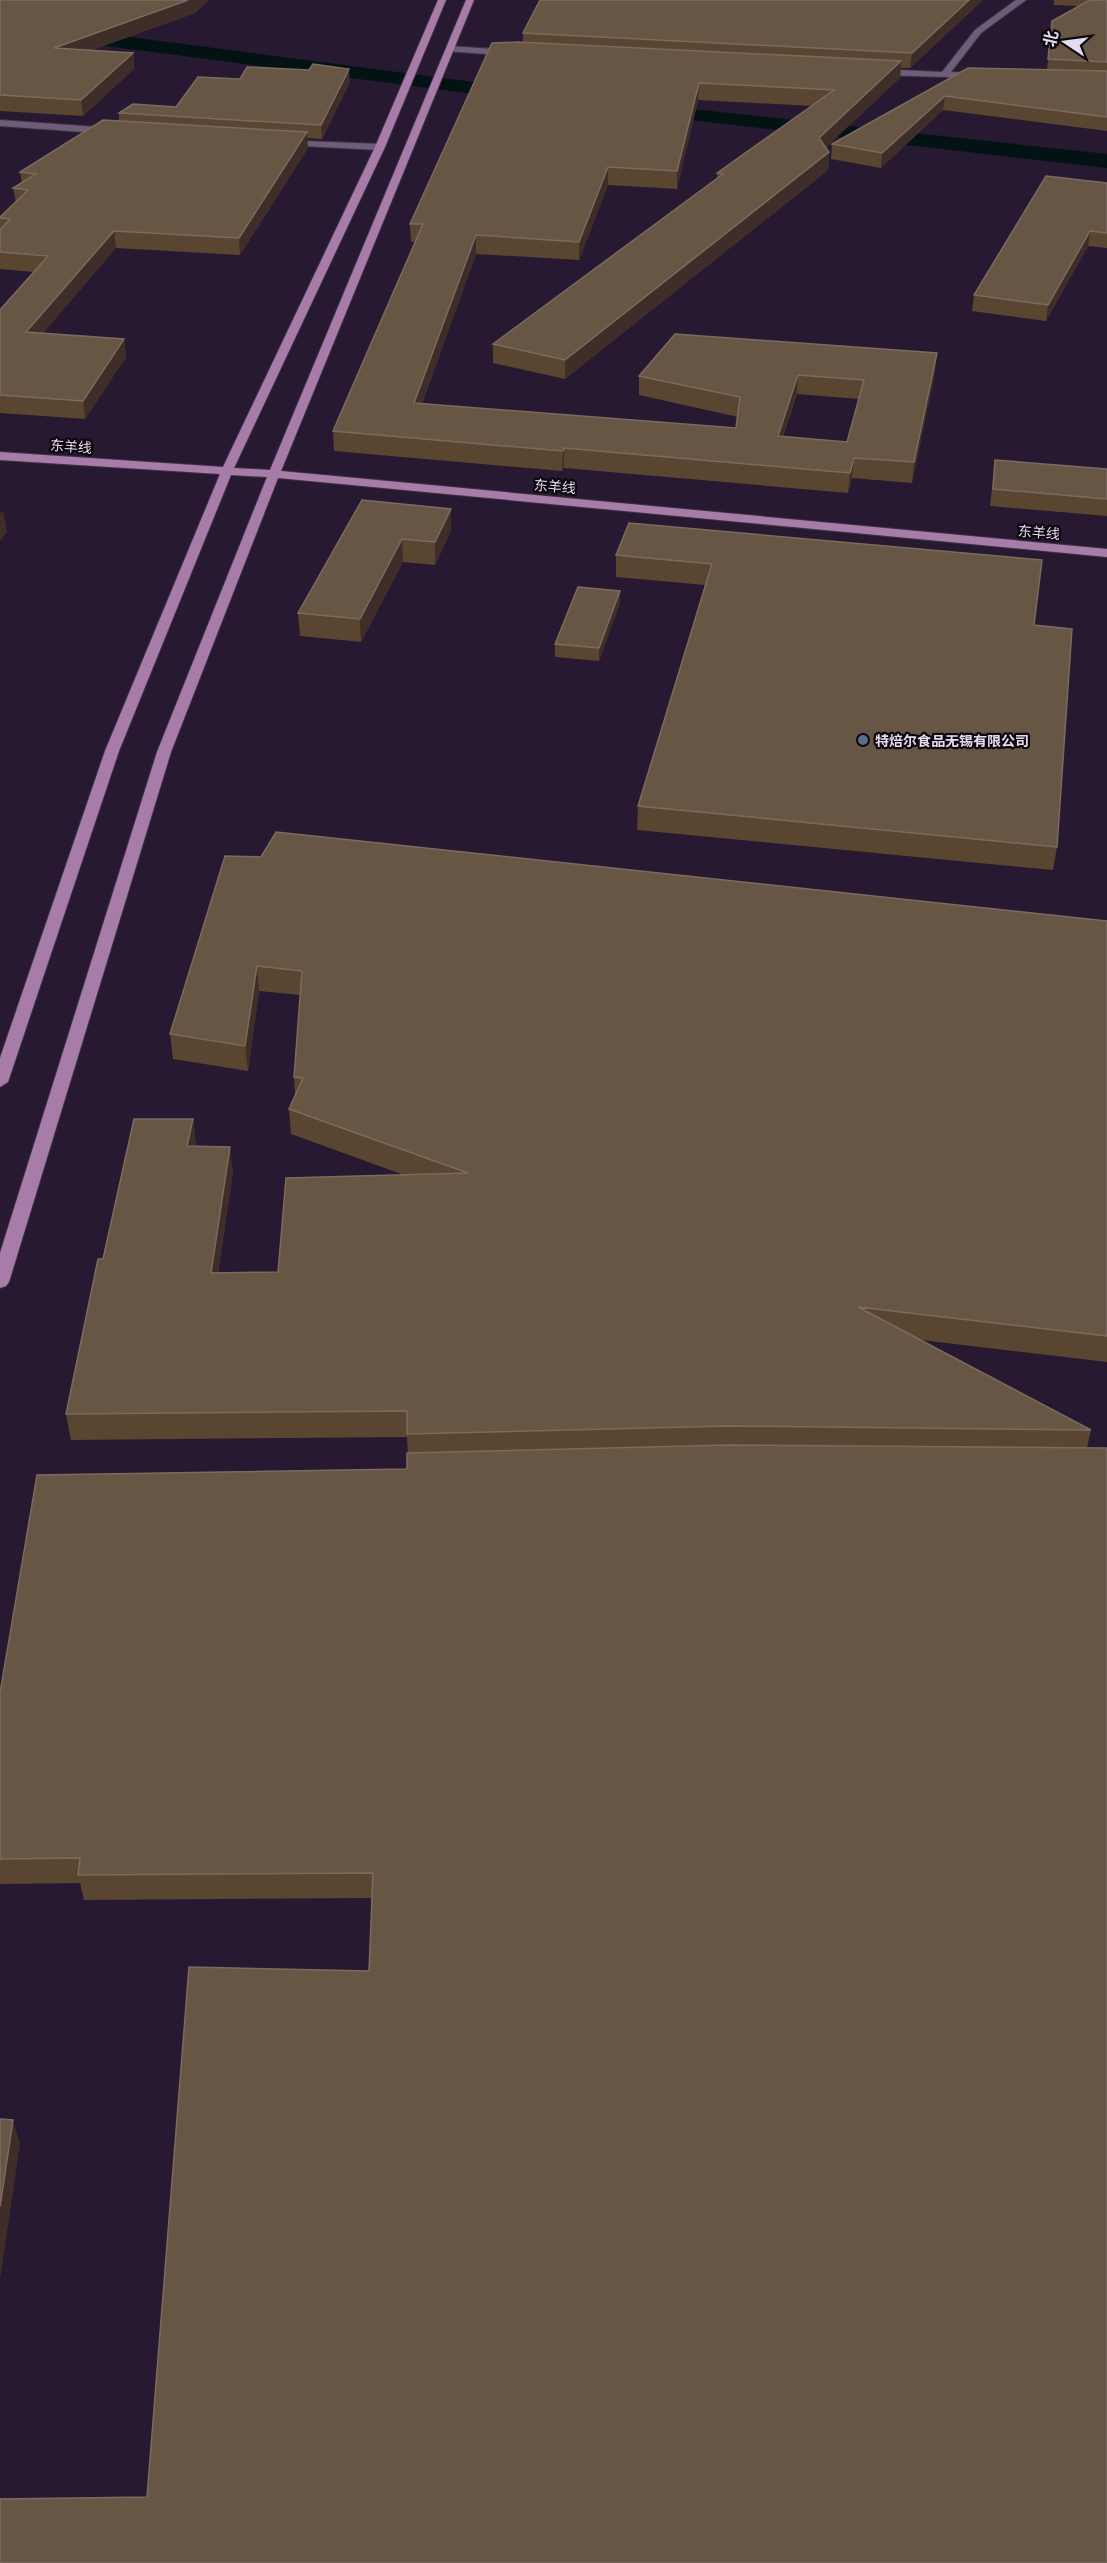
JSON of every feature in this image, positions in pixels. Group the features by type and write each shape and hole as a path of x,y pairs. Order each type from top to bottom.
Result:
{"main road":[{"path":"0,1082 112,751 226,472 380,147 401,92 442,0"},
{"path":"0,1282 164,752 274,474 470,0"},
{"name":"东羊线","path":"0,456 274,474 1107,553"}],"street":[{"path":"945,74 959,50 999,12 1023,0"},
{"path":"448,49 519,54"},
{"path":"864,71 991,76"},
{"path":"0,123 127,132"},
{"path":"272,141 380,147"}],"building":[{"path":"0,0 188,0 54,48 133,53 81,100 0,95"},
{"path":"540,0 969,0 912,53 523,33"},
{"path":"1090,0 1107,0 1107,62 1048,59 1052,21"},
{"path":"518,42 901,61 819,138 829,152 565,360 493,344 723,174 717,173 834,90 699,83 677,171 608,167 579,242 476,235 414,403 736,428 740,397 639,376 675,334 937,353 914,462 854,458 850,473 333,431 423,224 410,224 492,43","holes":["798,375 864,380 847,442 778,436"]},
{"path":"313,64 349,69 321,125 119,113 133,104 176,107 198,77 240,79 247,67 309,70"},
{"path":"968,68 1107,71 1107,117 945,96 882,153 832,144"},
{"path":"103,120 307,132 239,238 114,231 26,332 124,339 83,401 0,395 0,310 48,256 0,252 0,230 10,219 0,217 28,190 13,188 36,174 20,172"},
{"path":"1046,176 1107,183 1107,233 1090,231 1048,305 974,295"},
{"path":"995,460 1107,469 1107,499 993,489"},
{"path":"362,500 451,509 435,542 402,539 360,619 298,613"},
{"name":"特焙尔食品无锡有限公司","path":"629,523 1042,560 1034,625 1072,629 1057,847 638,806 712,564 616,555"},
{"path":"578,587 620,591 599,648 555,644"},
{"path":"276,832 1107,921 1107,1336 858,1307 1091,1430 729,1426 407,1434 407,1411 66,1414 98,1259 103,1259 134,1119 193,1119 187,1146 230,1147 211,1273 278,1272 286,1178 468,1173 289,1109 303,1078 294,1077 302,971 257,966 245,1046 170,1034 225,856 261,857"},
{"path":"729,1445 1107,1448 1107,2563 0,2563 0,2499 147,2497 189,1967 369,1971 373,1873 78,1875 80,1858 0,1859 0,1693 37,1475 407,1469 407,1453"},
{"path":"0,2119 13,2120 0,2207"}],"waterway":[{"path":"0,26 528,95"},
{"path":"637,109 1107,161"}],"place":[{"name":"特焙尔食品无锡有限公司","path":"863,740"}]}
